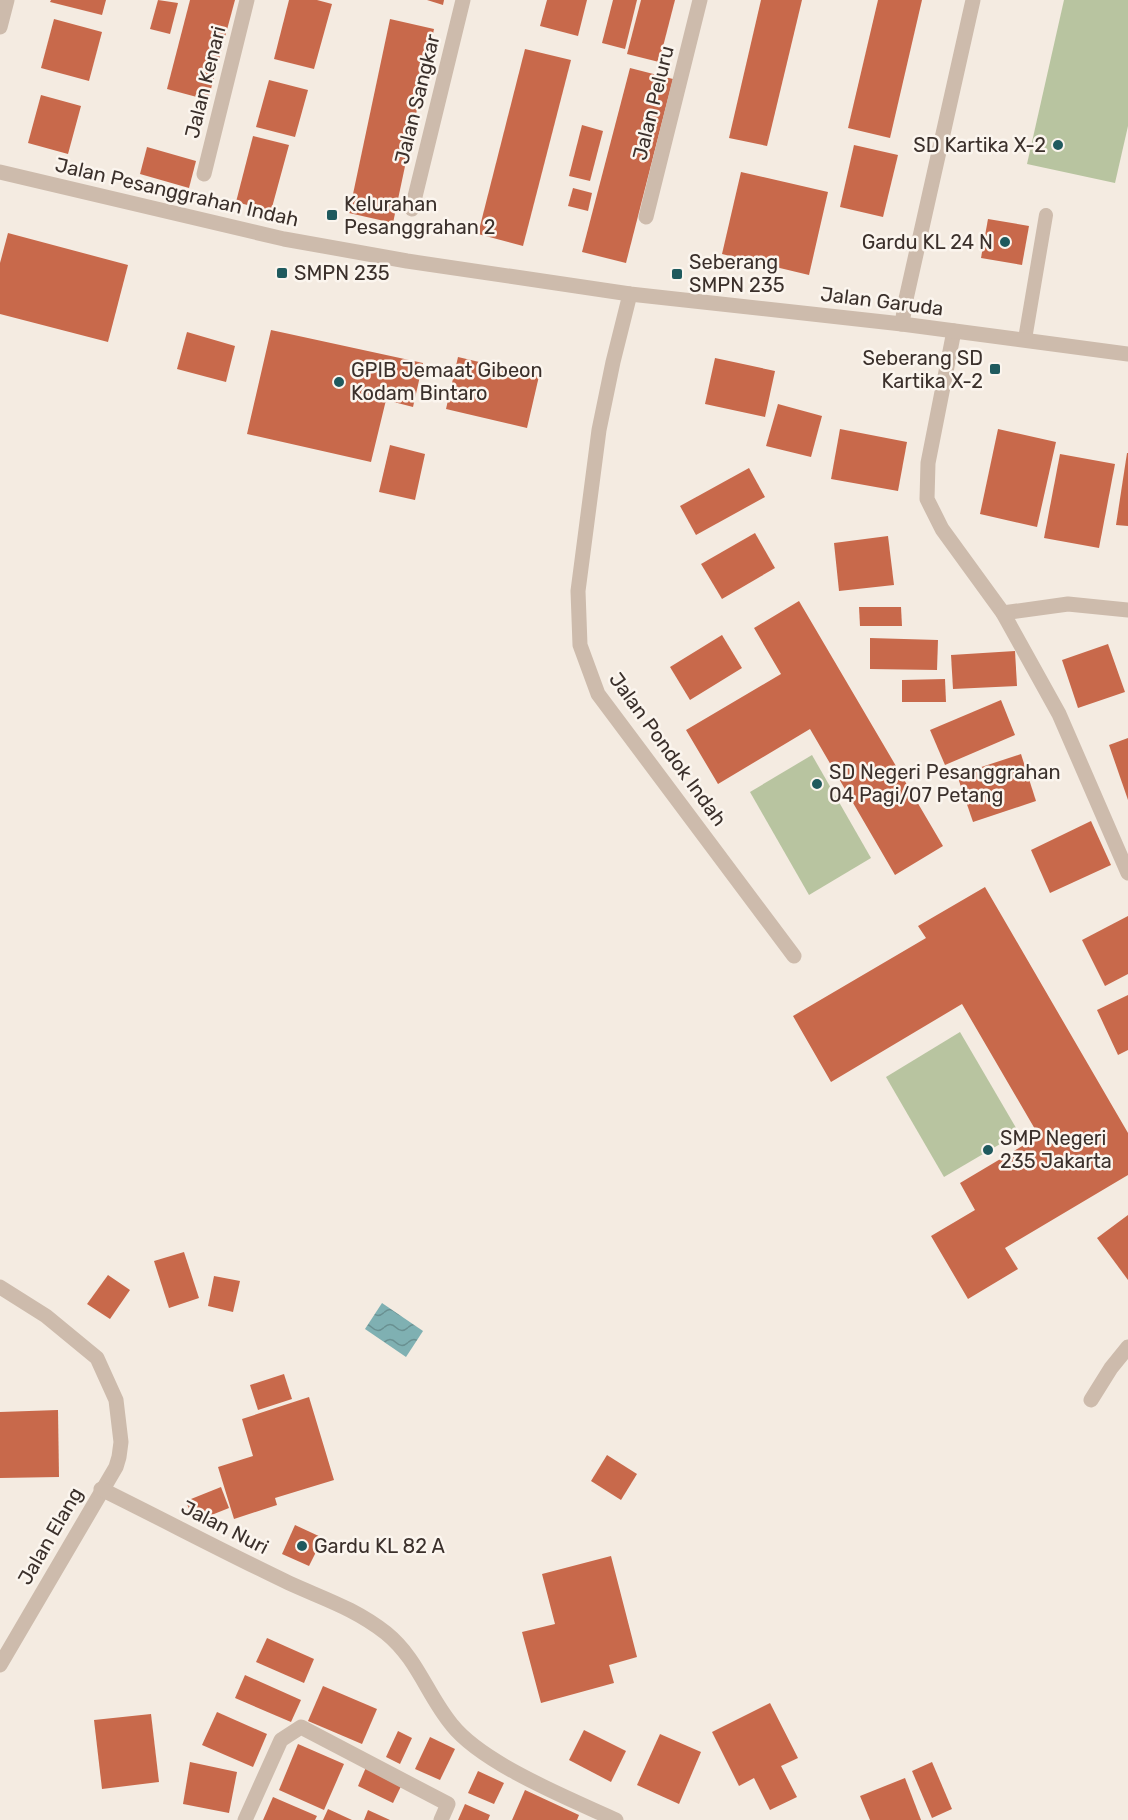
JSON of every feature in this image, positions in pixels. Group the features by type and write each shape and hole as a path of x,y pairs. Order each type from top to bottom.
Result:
{"street":[{"path":"0,27 7,0"},
{"name":"Jalan Kenari","path":"204,174 247,0"},
{"name":"Jalan Sangkar","path":"412,209 463,0"},
{"name":"Jalan Peluru","path":"646,217 700,0"},
{"path":"902,324 974,0"},
{"name":"Jalan Pesanggrahan Indah","path":"0,172 284,239 407,261 630,294"},
{"name":"Jalan Garuda","path":"630,294 902,324 1128,354"},
{"name":"Jalan Pondok Indah","path":"630,294 599,430 578,591 580,645 598,694 794,956"},
{"path":"954,331 928,463 927,499 942,529 1003,613 1059,714 1128,873"},
{"path":"1003,613 1068,604 1128,610"},
{"path":"0,1287 46,1316 97,1358 116,1400 121,1442 116,1467 101,1489"},
{"path":"1091,1400 1111,1368 1128,1347"},
{"name":"Jalan Elang","path":"0,1665 101,1489"},
{"name":"Jalan Nuri","path":"101,1489 289,1583 348,1607 387,1634 414,1663 452,1725 477,1749 522,1775 616,1820"},
{"path":"246,1820 281,1740 301,1726 448,1804 441,1820"}],"lane":[{"path":"1025,339 1046,215"}],"green space":[{"path":"1064,0 1128,0 1128,126 1115,183 1027,164"},
{"path":"812,755 871,858 809,895 750,792"},
{"path":"960,1032 1019,1133 944,1177 886,1077"}],"water":[{"path":"382,1303 423,1331 406,1357 365,1329"}],"building":[{"path":"51,0 106,0 102,15 50,2"},
{"path":"158,0 178,3 170,34 150,29"},
{"path":"190,0 235,0 208,100 167,89"},
{"path":"289,0 317,0 332,4 314,69 274,59"},
{"path":"427,0 444,0 443,5"},
{"path":"547,0 587,0 578,36 540,26"},
{"path":"613,0 637,0 625,49 602,43"},
{"path":"641,0 675,0 659,62 627,54"},
{"path":"761,0 802,0 767,146 729,138"},
{"path":"878,0 922,0 890,138 848,128"},
{"path":"54,19 102,32 89,81 41,68"},
{"path":"390,19 434,29 393,223 349,213"},
{"path":"525,49 571,60 523,246 478,234"},
{"path":"630,68 673,79 626,263 582,252"},
{"path":"269,80 308,90 295,137 256,127"},
{"path":"41,95 81,106 68,154 28,143"},
{"path":"582,125 603,131 590,181 569,176"},
{"path":"253,136 289,145 271,211 236,202"},
{"path":"854,145 898,155 883,217 840,207"},
{"path":"147,147 196,161 189,188 140,174"},
{"path":"741,172 828,192 809,275 722,254"},
{"path":"573,188 592,193 588,211 568,206"},
{"name":"Gardu KL 24 N","path":"988,219 1029,226 1022,265 981,258"},
{"path":"8,233 128,265 108,342 0,314 0,263"},
{"name":"GPIB Jemaat Gibeon Kodam Bintaro","path":"271,330 423,363 413,407 386,400 371,462 247,434"},
{"path":"187,332 235,346 226,382 177,369"},
{"path":"458,357 539,376 527,428 446,409"},
{"path":"715,358 775,371 765,417 705,404"},
{"path":"778,404 822,416 811,457 766,446"},
{"path":"840,429 907,442 898,491 831,479"},
{"path":"998,429 1056,442 1037,527 980,514"},
{"path":"390,445 425,454 415,500 379,492"},
{"path":"1128,453 1128,526 1116,525"},
{"path":"1060,454 1115,464 1099,548 1044,538"},
{"path":"749,468 765,497 696,535 680,506"},
{"path":"755,533 775,568 722,599 701,564"},
{"path":"888,536 894,585 839,591 834,543"},
{"path":"799,601 943,846 895,875 810,729 718,784 686,730 781,674 754,628"},
{"path":"859,607 901,607 902,626 860,626"},
{"path":"722,635 742,668 690,700 670,667"},
{"path":"870,638 938,640 937,670 870,669"},
{"path":"1108,644 1125,692 1078,708 1062,660"},
{"path":"1015,651 1017,686 953,689 951,655"},
{"path":"945,679 946,702 902,702 902,680"},
{"path":"1001,700 1015,735 945,765 930,730"},
{"path":"1128,738 1128,800 1109,745"},
{"path":"1021,754 1036,801 973,822 957,775"},
{"path":"1091,821 1111,865 1050,893 1031,850"},
{"path":"985,887 1128,1133 1128,1175 1005,1248 1018,1269 968,1299 931,1236 975,1210 960,1183 1039,1136 962,1004 831,1082 793,1016 926,938 918,926"},
{"path":"1128,916 1128,974 1105,986 1082,940"},
{"path":"1128,995 1128,1050 1118,1055 1097,1010"},
{"path":"1128,1215 1128,1280 1097,1238"},
{"path":"184,1252 199,1298 169,1308 154,1261"},
{"path":"108,1275 130,1290 110,1319 87,1304"},
{"path":"214,1276 240,1281 233,1312 208,1306"},
{"path":"284,1374 292,1399 258,1410 250,1385"},
{"path":"309,1397 334,1480 275,1498 277,1505 234,1519 218,1467 253,1456 242,1419"},
{"path":"58,1410 59,1477 0,1478 0,1412"},
{"path":"607,1455 637,1474 621,1500 591,1481"},
{"path":"221,1487 229,1508 194,1522 186,1501"},
{"name":"Gardu KL 82 A","path":"295,1525 323,1538 309,1566 282,1554"},
{"path":"611,1556 637,1657 609,1665 614,1683 541,1703 522,1632 555,1624 542,1574"},
{"path":"267,1638 314,1659 304,1683 256,1662"},
{"path":"245,1675 301,1700 291,1722 235,1698"},
{"path":"323,1686 377,1709 362,1744 308,1721"},
{"path":"770,1703 798,1758 781,1766 797,1797 770,1810 754,1778 739,1786 712,1732"},
{"path":"217,1712 267,1734 253,1767 202,1745"},
{"path":"151,1714 159,1782 102,1789 94,1720"},
{"path":"584,1730 626,1751 611,1782 569,1760"},
{"path":"398,1731 412,1738 400,1764 386,1757"},
{"path":"660,1734 701,1752 679,1804 637,1785"},
{"path":"430,1737 455,1749 440,1780 415,1769"},
{"path":"298,1744 344,1764 324,1810 279,1790"},
{"path":"190,1762 237,1772 229,1813 183,1804"},
{"path":"932,1762 952,1809 932,1818 912,1771"},
{"path":"367,1765 403,1782 393,1803 358,1786"},
{"path":"478,1771 504,1783 494,1804 468,1793"},
{"path":"905,1778 921,1820 870,1820 860,1796"},
{"path":"525,1790 579,1815 577,1820 512,1820"},
{"path":"273,1797 317,1816 315,1820 263,1820"},
{"path":"465,1804 490,1815 488,1820 458,1820"},
{"path":"328,1809 352,1820 323,1820"},
{"path":"368,1810 390,1820 364,1820"}],"place":[{"name":"SD Kartika X-2","path":"1058,145"},
{"name":"Kelurahan Pesanggrahan 2","path":"332,215"},
{"name":"Gardu KL 24 N","path":"1005,242"},
{"name":"SMPN 235","path":"282,273"},
{"name":"Seberang SMPN 235","path":"677,274"},
{"name":"Seberang SD Kartika X-2","path":"995,369"},
{"name":"GPIB Jemaat Gibeon Kodam Bintaro","path":"339,382"},
{"name":"SD Negeri Pesanggrahan 04 Pagi/07 Petang","path":"817,784"},
{"name":"SMP Negeri 235 Jakarta","path":"988,1150"},
{"name":"Gardu KL 82 A","path":"302,1546"}]}
